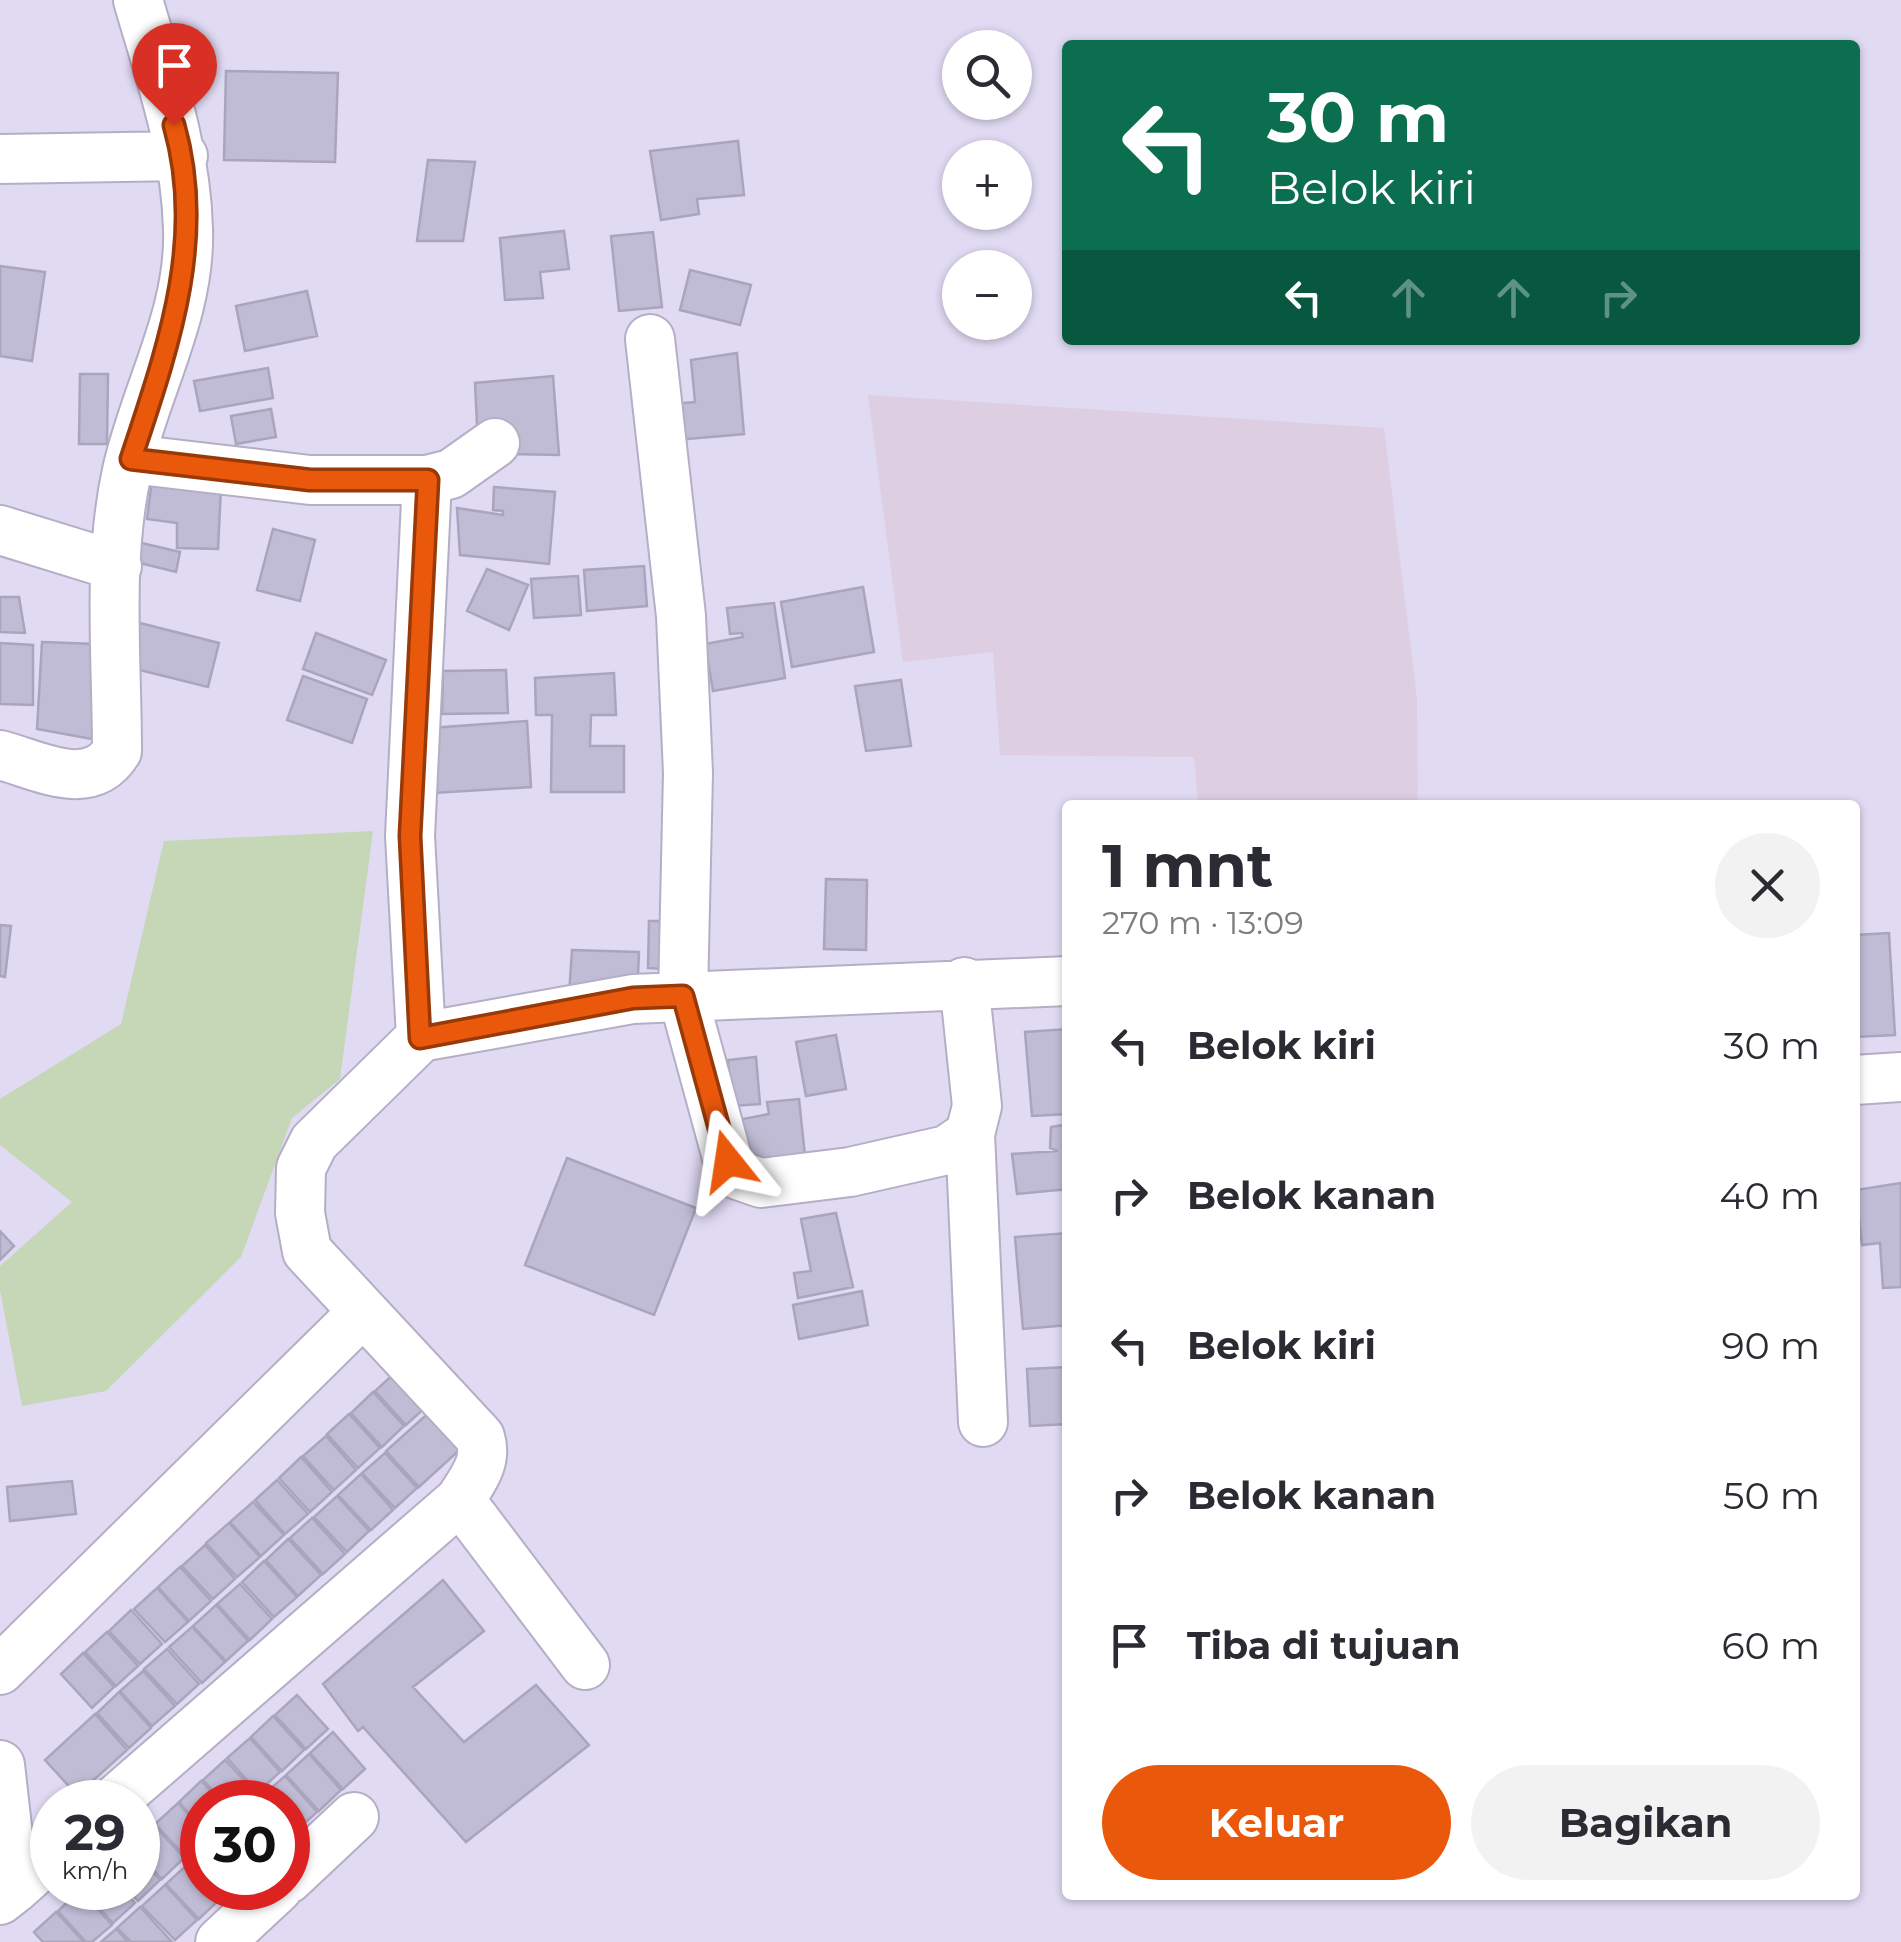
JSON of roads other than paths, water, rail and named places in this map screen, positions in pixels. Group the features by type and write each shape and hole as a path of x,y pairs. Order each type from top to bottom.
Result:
{"street":[{"path":"0,755 85,777 106,768 117,751 116,566 131,459 171,339 189,234 183,156 138,0"},
{"path":"0,158 183,156"},
{"path":"650,339 682,636 688,773 683,996 728,1161 738,1175 761,1183 850,1172 946,1150 970,1134"},
{"path":"131,459 310,480 428,480 450,474 495,443"},
{"path":"420,1038 410,836 428,480"},
{"path":"0,530 116,566"},
{"path":"138,1780 460,1500 480,1466 485,1452 480,1437 307,1251 300,1213 301,1168 314,1142 420,1038 633,998 1062,980"},
{"path":"964,982 978,1106 970,1134 983,1422"},
{"path":"1860,1080 1901,1077"},
{"path":"0,1670 362,1312"},
{"path":"460,1500 586,1665"},
{"path":"0,1765 7,1894"},
{"path":"310,1858 354,1817"},
{"path":"7,1894 30,1874"},
{"path":"220,1942 254,1910"}]}
